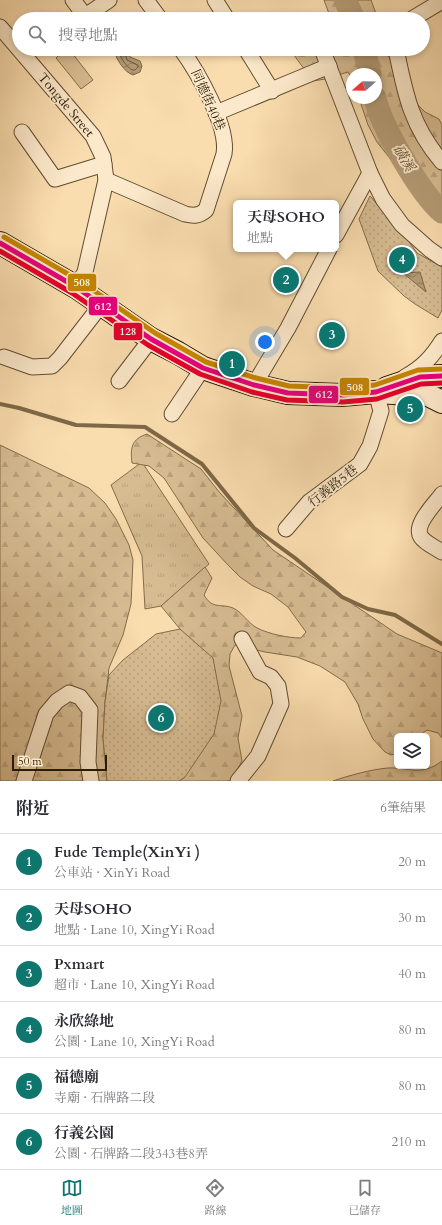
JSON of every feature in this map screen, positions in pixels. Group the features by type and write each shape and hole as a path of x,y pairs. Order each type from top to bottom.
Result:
{"street":[{"path":"73,0 80,12"},
{"path":"92,12 109,0"},
{"path":"146,0 155,12"},
{"path":"215,0 223,12"},
{"path":"424,12 442,1"},
{"name":"Tongde Street","path":"0,27 12,37"},
{"name":"Tongde Street","path":"33,56 93,136 103,157 106,180 85,272 76,287"},
{"name":"同德街40巷","path":"106,180 185,214 193,216 200,215 206,210 226,146 225,138 216,113 192,64 186,56"},
{"path":"250,56 272,91"},
{"path":"325,56 370,172 384,199 402,225 429,249 442,258"},
{"path":"397,56 405,94 419,128 429,146 442,162"},
{"path":"216,113 329,66"},
{"path":"22,132 55,179 104,164"},
{"path":"339,229 370,172"},
{"path":"0,243 76,287 151,339 178,352 203,368 254,385 288,393 342,395 376,392 428,395 442,402"},
{"path":"254,385 288,328 327,252"},
{"path":"4,357 32,367 52,366 60,358 101,305"},
{"path":"119,381 151,339"},
{"path":"376,392 417,370 434,353 442,341"},
{"path":"172,414 203,368"},
{"path":"376,392 420,377 442,376"},
{"name":"行義路5巷","path":"286,529 310,502 360,464 370,446 381,411 376,392"},
{"path":"442,494 420,523 419,530 422,538 442,552"},
{"path":"238,781 258,756 281,704 278,686 271,677 260,672 242,639"},
{"path":"24,781 46,714 57,700 69,693 80,697 90,710 88,762 91,781"}],"green space":[{"path":"324,0 371,0 375,12 328,12"},
{"path":"58,56 74,56 93,80 81,89 56,58"},
{"path":"295,56 389,56 395,75 416,103 425,112 439,119 442,125 442,218 425,203 377,142 368,125 361,104 382,104 382,68 346,68 346,73 313,81"},
{"path":"370,196 405,236 417,253 442,267 442,310 438,318 404,296 378,271 359,219"},
{"path":"147,434 201,469 220,493 273,550 397,634 442,653 442,738 438,733 427,730 423,733 394,733 394,754 391,755 385,752 373,739 363,719 358,704 345,682 320,666 297,657 235,645 230,654 229,666 242,716 238,738 242,761 232,780 179,781 185,777 180,629 161,606 205,567 212,578 204,595 210,603 233,608 254,626 267,632 301,638 306,632 288,607 271,594 253,586 240,577 203,538 164,478 149,466 132,463 131,452 133,444 142,436"},
{"path":"0,445 89,488 105,503 116,519 129,545 133,560 131,604 123,635 109,668 105,702 103,738 107,781 0,781"},
{"path":"142,462 209,564 161,606 145,609 142,556 111,485"},
{"path":"180,629 213,658 221,701 214,734 185,777 179,781 107,781 103,738 105,702 109,675 123,660 156,634"},
{"path":"442,761 442,781 333,781 360,773 388,768 421,770 430,769"}],"water":[{"path":"116,56 130,56 140,61 142,66 140,72 133,75 121,65"},
{"path":"420,272 426,292 403,273"}],"waterway":[{"name":"磺溪","path":"345,0 351,12"},
{"name":"磺溪","path":"366,56 369,68"},
{"name":"磺溪","path":"377,104 385,125 402,158 423,190 442,212"},
{"path":"0,404 19,408 76,425 145,427 202,464 254,528 295,558 342,597 368,609 395,615 442,644"}],"transit line":[{"name":"508","path":"4,237 80,281 155,333 206,362 256,378 289,386 342,388 375,385 418,370 442,369"},
{"name":"612","path":"0,243 76,287 151,339 203,368 254,385 288,393 342,395 376,392 420,377 442,376"},
{"name":"128","path":"0,251 72,293 148,345 200,374 252,392 287,400 343,402 377,399 421,384 442,383"}],"place":[{"name":"永欣綠地","path":"402,260"},
{"name":"天母SOHO","path":"286,280"},
{"name":"Pxmart","path":"332,335"},
{"name":"Fude Temple(XinYi )","path":"232,364"},
{"name":"福德廟","path":"410,409"},
{"name":"行義公園","path":"161,718"}]}
